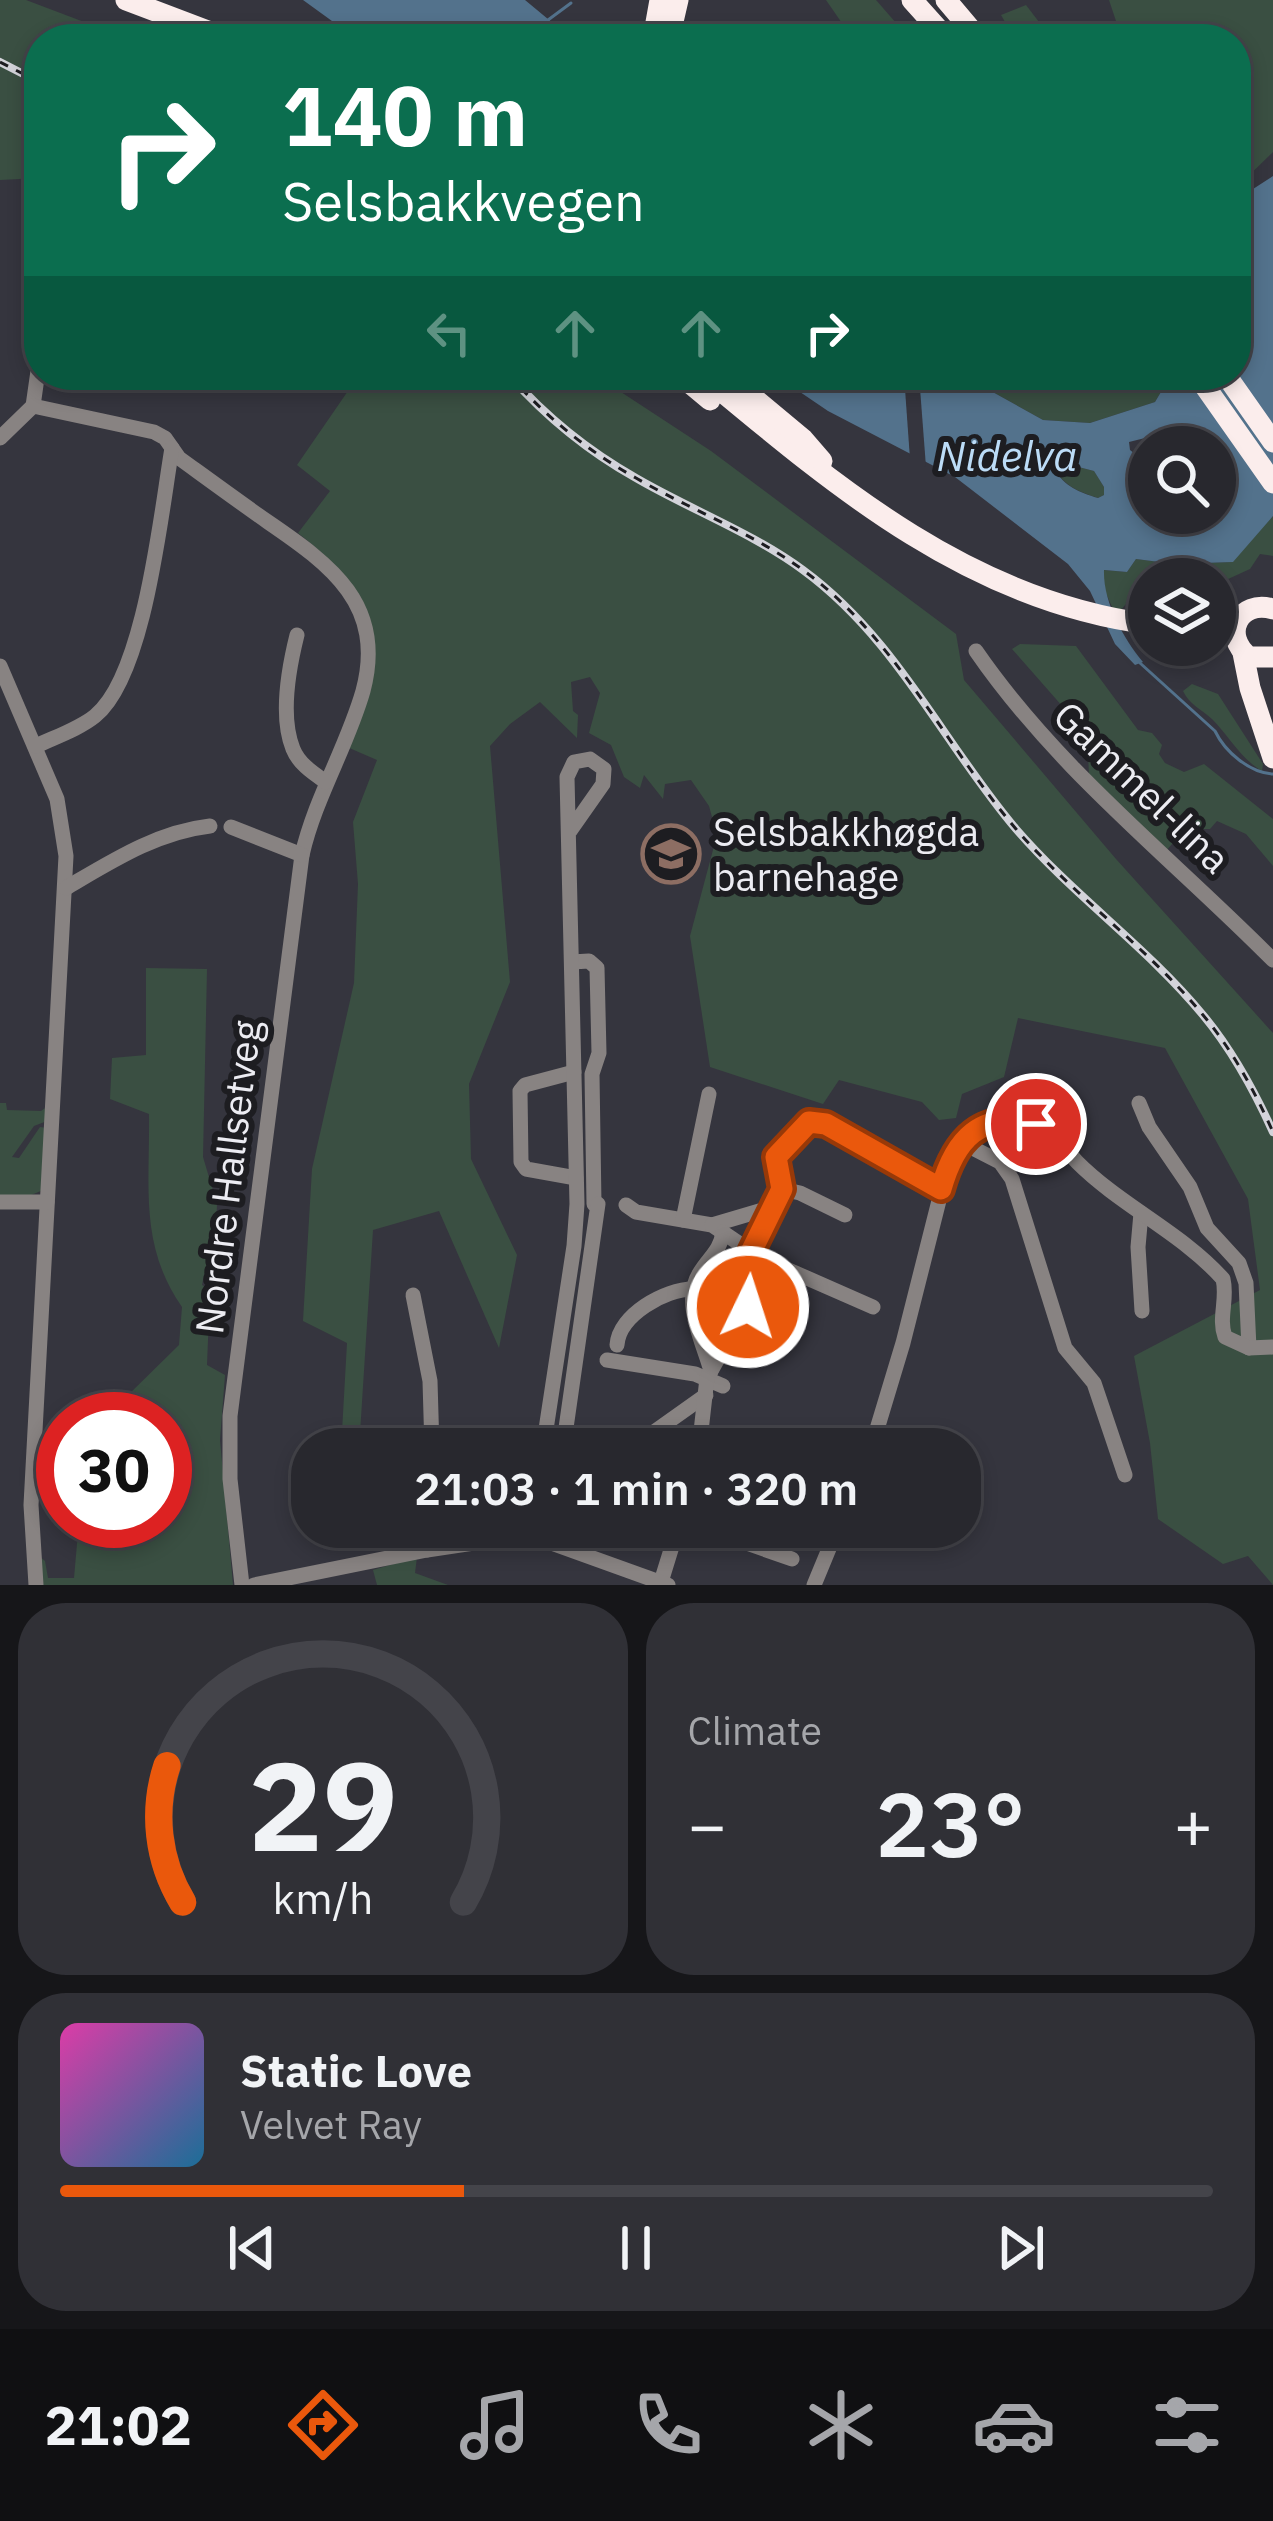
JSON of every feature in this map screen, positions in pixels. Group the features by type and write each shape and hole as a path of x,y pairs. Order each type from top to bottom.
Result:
{"highway":[{"path":"126,0 189,24"},
{"path":"912,0 933,24"},
{"path":"946,0 967,24"},
{"path":"698,390 785,461 849,494"},
{"path":"721,390 849,494 933,549 1021,591 1128,620"},
{"path":"744,390 802,439 849,494"},
{"path":"1208,390 1273,483"},
{"path":"1237,390 1273,442"},
{"path":"1236,617 1258,606 1273,609"},
{"path":"1236,624 1240,616"},
{"path":"1236,646 1256,659 1270,658 1258,714"},
{"path":"1236,655 1273,758"}],"street":[{"path":"0,438 33,406 35,390"},
{"name":"Nordre Hallsetveg","path":"33,406 154,432 179,458 332,569 359,607 368,644 363,692 302,855 230,1416 230,1479 242,1585"},
{"path":"36,746 93,718 112,698 139,632 172,448"},
{"path":"297,635 288,727 292,749 304,766 326,782"},
{"name":"Gammel-lina","path":"976,651 1016,710 1273,960"},
{"path":"0,666 57,799 66,856 31,1505 36,1585"},
{"path":"66,888 156,839 182,829 210,826"},
{"path":"231,827 302,855"},
{"path":"547,1428 574,1246 570,831"},
{"path":"566,1428 596,1204 592,1074 599,1053 597,968 589,961 572,962"},
{"path":"574,1072 525,1085 520,1091 521,1162 526,1169 576,1178"},
{"path":"683,1220 709,1094"},
{"path":"1139,1103 1149,1127 1190,1187 1207,1228 1239,1263 1246,1283 1249,1348"},
{"path":"703,1428 711,1382 751,1300 747,1250 782,1189 776,1157 799,1130 813,1120 941,1189"},
{"path":"877,1428 949,1161 974,1131 994,1123 1036,1124 1057,1138 1090,1174 1223,1279 1225,1337 1249,1348 1273,1348"},
{"path":"961,1142 1000,1162 1012,1179 1064,1348 1094,1383 1125,1475"},
{"path":"782,1189 845,1215"},
{"path":"0,1202 47,1202"},
{"path":"626,1205 635,1212 717,1228 747,1250 873,1307"},
{"path":"717,1228 773,1207"},
{"path":"1141,1213 1142,1311"},
{"path":"717,1228 718,1253"},
{"path":"711,1382 693,1289 699,1274 718,1253 747,1250"},
{"path":"617,1345 619,1330 633,1315 693,1289"},
{"path":"413,1295 430,1381 431,1428"},
{"path":"607,1360 711,1382"},
{"path":"655,1428 711,1382"},
{"path":"254,1585 438,1548"},
{"path":"573,1548 665,1584 673,1548"},
{"path":"761,1548 792,1559"},
{"path":"814,1585 829,1548"}],"green space":[{"path":"0,0 26,0 89,24 24,24 24,179 0,180"},
{"path":"826,0 876,0 897,24 843,24"},
{"path":"1109,0 1273,0 1273,152 1251,173 1251,24 1117,24"},
{"path":"1026,5 1041,24 1006,24 1001,15"},
{"path":"349,390 618,390 711,451 956,634 964,680 1273,1033 1273,1585 1248,1556 1223,1564 1158,1519 1134,1356 1260,1290 1248,1199 1165,1048 1018,1018 1004,1077 962,1094 956,1118 939,1120 922,1102 839,1080 823,1104 710,1067 690,936 717,835 709,806 691,780 665,784 663,799 644,775 640,788 624,777 611,745 589,733 600,693 590,677 571,682 577,738 540,702 490,746 510,982 469,1084 471,1159 517,1255 499,1348 439,1211 373,1230 360,1428 342,1428 347,1343 303,1321 312,1169 354,983 358,884 353,822 377,760 347,747 369,681 373,653 372,628 364,605 328,558 298,533 330,491 297,465"},
{"path":"989,390 1162,390 1155,402 1090,423 1043,420"},
{"path":"1067,464 1094,471 1104,495 1098,498 1068,484 1054,469"},
{"path":"1273,516 1273,556 1260,554 1250,569 1236,575 1236,558"},
{"path":"1103,570 1127,572 1128,602 1120,611 1113,609 1105,591"},
{"path":"1020,644 1076,646 1138,730 1152,733 1162,745 1159,754 1165,763 1184,772 1204,764 1273,819 1273,866 1246,834 1217,821 1210,829 1185,829 1166,851 1089,777 1092,740 1012,649"},
{"path":"1192,684 1218,694 1263,764 1262,771 1189,699 1183,691"},
{"path":"146,968 207,969 203,1157 217,1204 215,1263 202,1285 210,1290 207,1365 225,1375 220,1440 233,1585 40,1585 39,1556 45,1561 48,1578 74,1578 77,1548 192,1548 192,1392 131,1392 179,1345 182,1307 168,1284 153,1238 149,1114 110,1099 112,1058 146,1055"},
{"path":"0,1103 6,1103 7,1110 41,1111 48,1106 47,1121 34,1126 12,1157 19,1158 40,1127 47,1128 43,1190 29,1196 0,1196"},
{"path":"417,1557 415,1573 448,1585 377,1585 373,1570"}],"water":[{"path":"303,0 525,0 554,24 336,24"},
{"name":"Nidelva","path":"1273,176 1273,516 1236,559 1128,558 1127,572 1104,570 1107,594 1128,642 1128,658 1115,644 1090,591 1068,564 955,477 797,390 989,390 1043,420 1090,423 1155,402 1162,390 1251,390 1251,190","holes":["1067,464 1094,471 1104,495 1098,498 1068,485 1054,469"]}],"pier":[{"path":"905,390 920,390 926,467 910,459"}],"waterway":[{"path":"548,20 571,3"},
{"path":"1143,666 1215,731 1239,760 1273,774"}],"railway":[{"path":"0,62 24,74"},
{"path":"524,390 601,456 763,544 836,597 892,660 1016,829 1203,1015 1242,1071 1273,1132"}],"place":[{"name":"Selsbakkhøgda barnehage","path":"671,854"}],"route":[{"path":"748,1307 751,1252 782,1189 776,1157 809,1122 826,1124 941,1189 955,1150 974,1131 1011,1121 1036,1124"}]}
